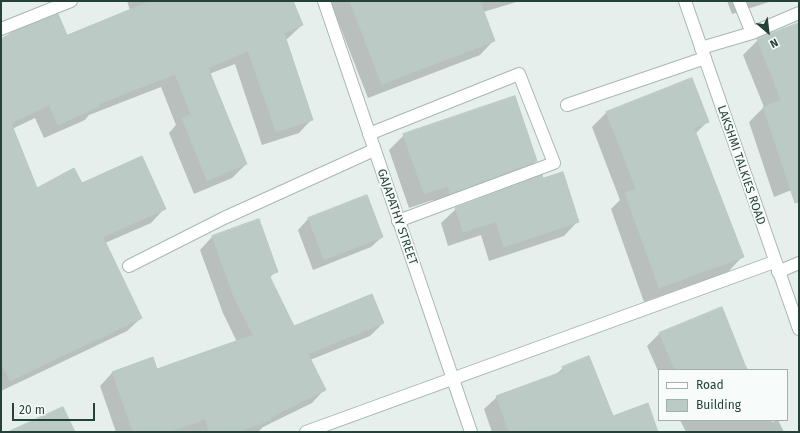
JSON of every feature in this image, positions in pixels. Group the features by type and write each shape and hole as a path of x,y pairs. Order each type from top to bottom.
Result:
{"street":[{"path":"1,29 71,1"},
{"name":"GAJAPATHY STREET","path":"324,1 471,432"},
{"name":"LAKSHMI TALKIES ROAD","path":"685,1 776,267 799,328"},
{"path":"739,1 752,33"},
{"path":"567,105 703,53 799,13"},
{"path":"369,134 518,74 554,163 398,221"},
{"path":"128,266 224,218 374,150"},
{"path":"306,432 452,379 776,267 799,263"}],"building":[{"path":"151,1 293,1 303,25 284,33 313,120 276,132 248,51 208,68 247,164 207,181 182,118 191,114 175,74 99,104 100,106 58,125 49,105 11,123 37,188 74,168 82,183 142,156 166,209 103,237 142,318 10,381 1,363 1,39 15,31 58,14 67,35"},
{"path":"350,1 480,1 495,41 382,84"},
{"path":"799,23 799,202 795,203 763,107 781,100 757,39"},
{"path":"692,78 709,122 694,128 744,257 659,288 625,193 636,189 606,112"},
{"path":"515,96 537,161 450,194 448,186 424,194 403,134"},
{"path":"563,172 579,222 504,247 496,222 463,232 455,208 542,175 543,178"},
{"path":"367,195 383,237 324,260 308,218"},
{"path":"259,219 278,272 269,275 294,326 372,294 384,323 308,354 326,390 271,417 271,420 237,432 209,432 205,419 169,432 133,432 112,372 153,357 157,369 253,335 235,300 212,236"},
{"path":"722,307 747,369 675,369 659,333"},
{"path":"589,356 613,416 648,403 658,432 509,432 496,396 564,371 562,367"},
{"path":"63,407 75,432 8,432"}]}
